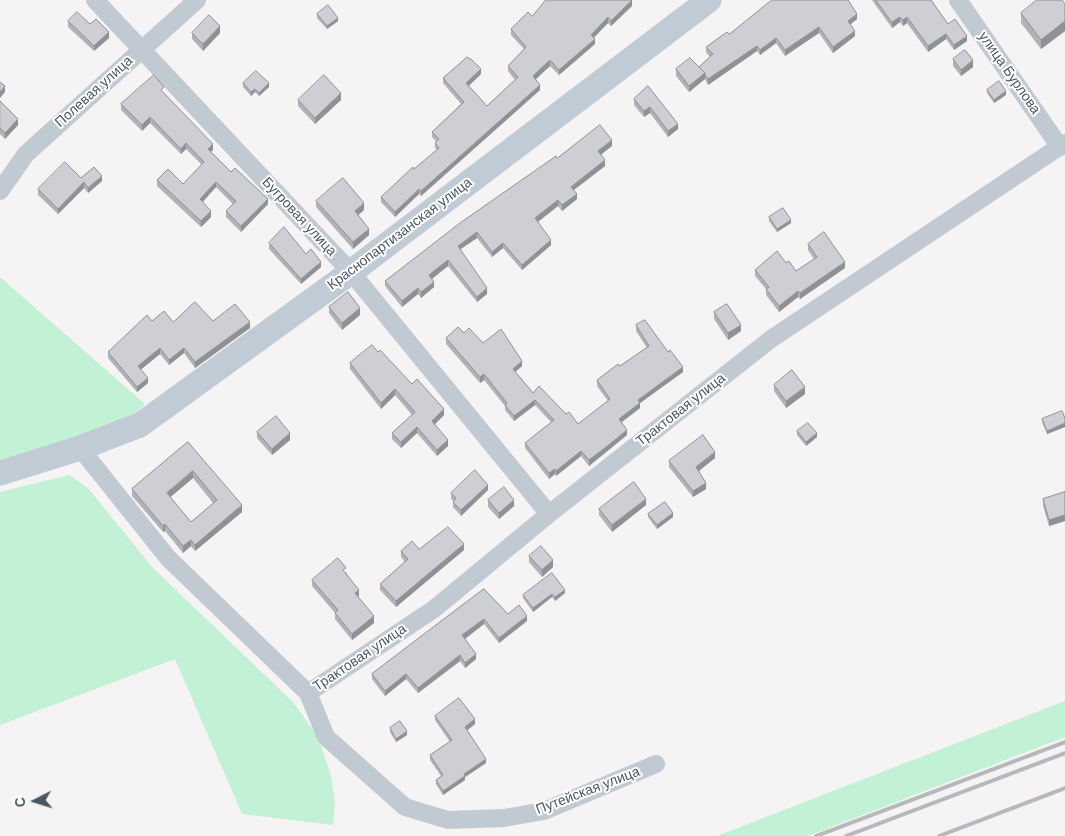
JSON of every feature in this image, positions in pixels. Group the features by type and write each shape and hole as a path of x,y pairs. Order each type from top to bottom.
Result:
{"street":[{"name":"Бугровая улица","path":"94,0 351,272 549,514"},
{"name":"Полевая улица","path":"0,191 26,154 141,48 197,0"},
{"name":"Краснопартизанская улица","path":"0,473 80,448 140,425 351,272 709,0"},
{"name":"улица Бурлова","path":"958,0 1062,145"},
{"name":"Трактовая улица","path":"308,693 434,609 549,514 771,339 1062,145"},
{"path":"80,448 168,558 308,693"},
{"name":"Путейская улица","path":"308,693 326,737 406,807 448,820 504,818 544,811 656,764"}],"green space":[{"path":"0,277 145,404 126,422 0,460"},
{"path":"69,475 88,488 152,567 293,702 318,737 331,775 335,803 333,825 242,814 175,659 0,725 0,492"},
{"path":"1065,701 1065,737 808,836 717,836"}],"building":[{"path":"546,0 632,0 611,21 608,17 591,35 595,39 559,70 550,60 533,76 540,85 395,212 381,197 413,167 414,169 439,148 435,143 439,139 432,132 464,102 443,78 467,57 472,60 481,69 466,83 487,106 518,77 508,66 526,47 511,29 528,12 532,16"},
{"path":"772,0 848,0 857,14 848,21 855,31 833,47 819,27 785,50 776,38 760,50 757,46 708,79 699,67 713,54 706,47 727,32 729,34"},
{"path":"876,0 931,0 948,24 955,19 967,36 954,45 946,34 928,46 907,17 903,20 900,17 892,22"},
{"path":"1037,0 1062,0 1065,4 1065,21 1041,40 1021,13"},
{"path":"328,5 338,18 327,26 317,14"},
{"path":"77,12 90,24 96,19 109,32 94,46 68,21"},
{"path":"209,15 220,26 203,44 192,33"},
{"path":"965,50 973,60 961,70 953,59"},
{"path":"690,58 705,73 689,86 676,69"},
{"path":"256,71 269,83 259,93 255,89 251,92 243,83"},
{"path":"154,75 164,87 161,90 213,144 208,149 231,172 235,168 268,199 241,226 226,211 236,201 216,182 200,199 211,211 201,221 157,180 168,169 183,184 204,162 186,143 181,149 150,117 142,125 121,104"},
{"path":"324,75 341,93 315,118 298,100"},
{"path":"999,81 1006,91 994,100 987,90"},
{"path":"0,82 5,86 0,92"},
{"path":"648,86 678,124 668,131 650,107 644,111 634,99"},
{"path":"0,101 18,119 5,133 0,128"},
{"path":"600,125 612,140 598,151 605,160 571,187 577,194 562,205 558,200 535,218 551,240 522,265 503,243 492,252 477,232 458,246 487,288 477,297 448,260 429,275 434,282 421,292 418,288 402,301 385,281 460,223 556,156 557,158"},
{"path":"65,162 81,178 94,167 102,176 88,188 84,182 58,209 38,189"},
{"path":"343,178 364,203 355,211 369,229 353,242 316,201"},
{"path":"783,208 791,220 777,229 769,217"},
{"path":"284,227 306,254 311,249 321,262 301,279 269,243"},
{"path":"824,232 845,262 800,293 798,291 779,306 766,289 769,287 755,270 777,251 786,263 789,261 796,271 817,257 808,244"},
{"path":"348,292 360,308 342,323 329,307"},
{"path":"195,302 213,321 235,304 250,322 195,362 184,348 169,360 160,348 138,366 148,378 137,387 108,352 147,315 152,321 164,311 173,322"},
{"path":"727,304 741,325 728,333 714,312"},
{"path":"645,320 668,352 670,350 683,367 638,400 640,403 619,419 627,430 605,448 589,460 581,451 556,471 555,469 549,473 525,443 554,420 535,400 514,416 505,405 507,403 484,374 480,377 446,338 458,327 464,333 469,328 483,343 501,329 522,361 513,369 533,393 539,386 566,414 569,412 578,424 610,399 597,380 618,364 620,366 649,346 636,325"},
{"path":"372,345 378,352 380,350 412,384 417,379 444,409 432,421 448,440 437,450 417,427 401,442 392,433 415,412 395,389 381,403 350,363"},
{"path":"792,370 805,387 786,401 774,385"},
{"path":"1062,411 1065,423 1047,431 1042,419"},
{"path":"276,416 290,433 272,449 257,432"},
{"path":"808,423 817,433 806,442 797,431"},
{"path":"703,435 715,452 696,467 706,483 693,491 669,461"},
{"path":"188,442 242,505 195,545 191,540 183,546 165,524 163,526 132,489","holes":["193,471 217,500 191,522 167,493"]},
{"path":"475,470 488,485 461,510 453,502 456,498 451,493"},
{"path":"634,482 646,499 612,525 599,509"},
{"path":"504,487 514,500 499,513 488,500"},
{"path":"1065,492 1065,515 1049,520 1043,499"},
{"path":"665,502 673,513 657,525 648,514"},
{"path":"448,527 464,544 396,601 380,584 408,559 401,551 412,541 419,549"},
{"path":"541,546 553,560 542,570 529,556"},
{"path":"338,558 346,568 343,570 359,590 355,593 374,616 352,634 335,613 338,610 312,580"},
{"path":"552,573 565,590 555,597 552,594 533,608 523,595"},
{"path":"484,589 508,614 519,605 527,616 499,638 484,619 462,635 476,654 465,663 460,655 418,688 406,674 385,691 372,674"},
{"path":"459,698 475,719 465,727 486,759 443,791 436,780 443,775 430,755 452,740 435,716"},
{"path":"400,721 407,731 396,739 390,728"}],"railway":[{"path":"816,836 1065,742"},
{"path":"846,836 1065,753"},
{"path":"939,836 1065,788"}]}
